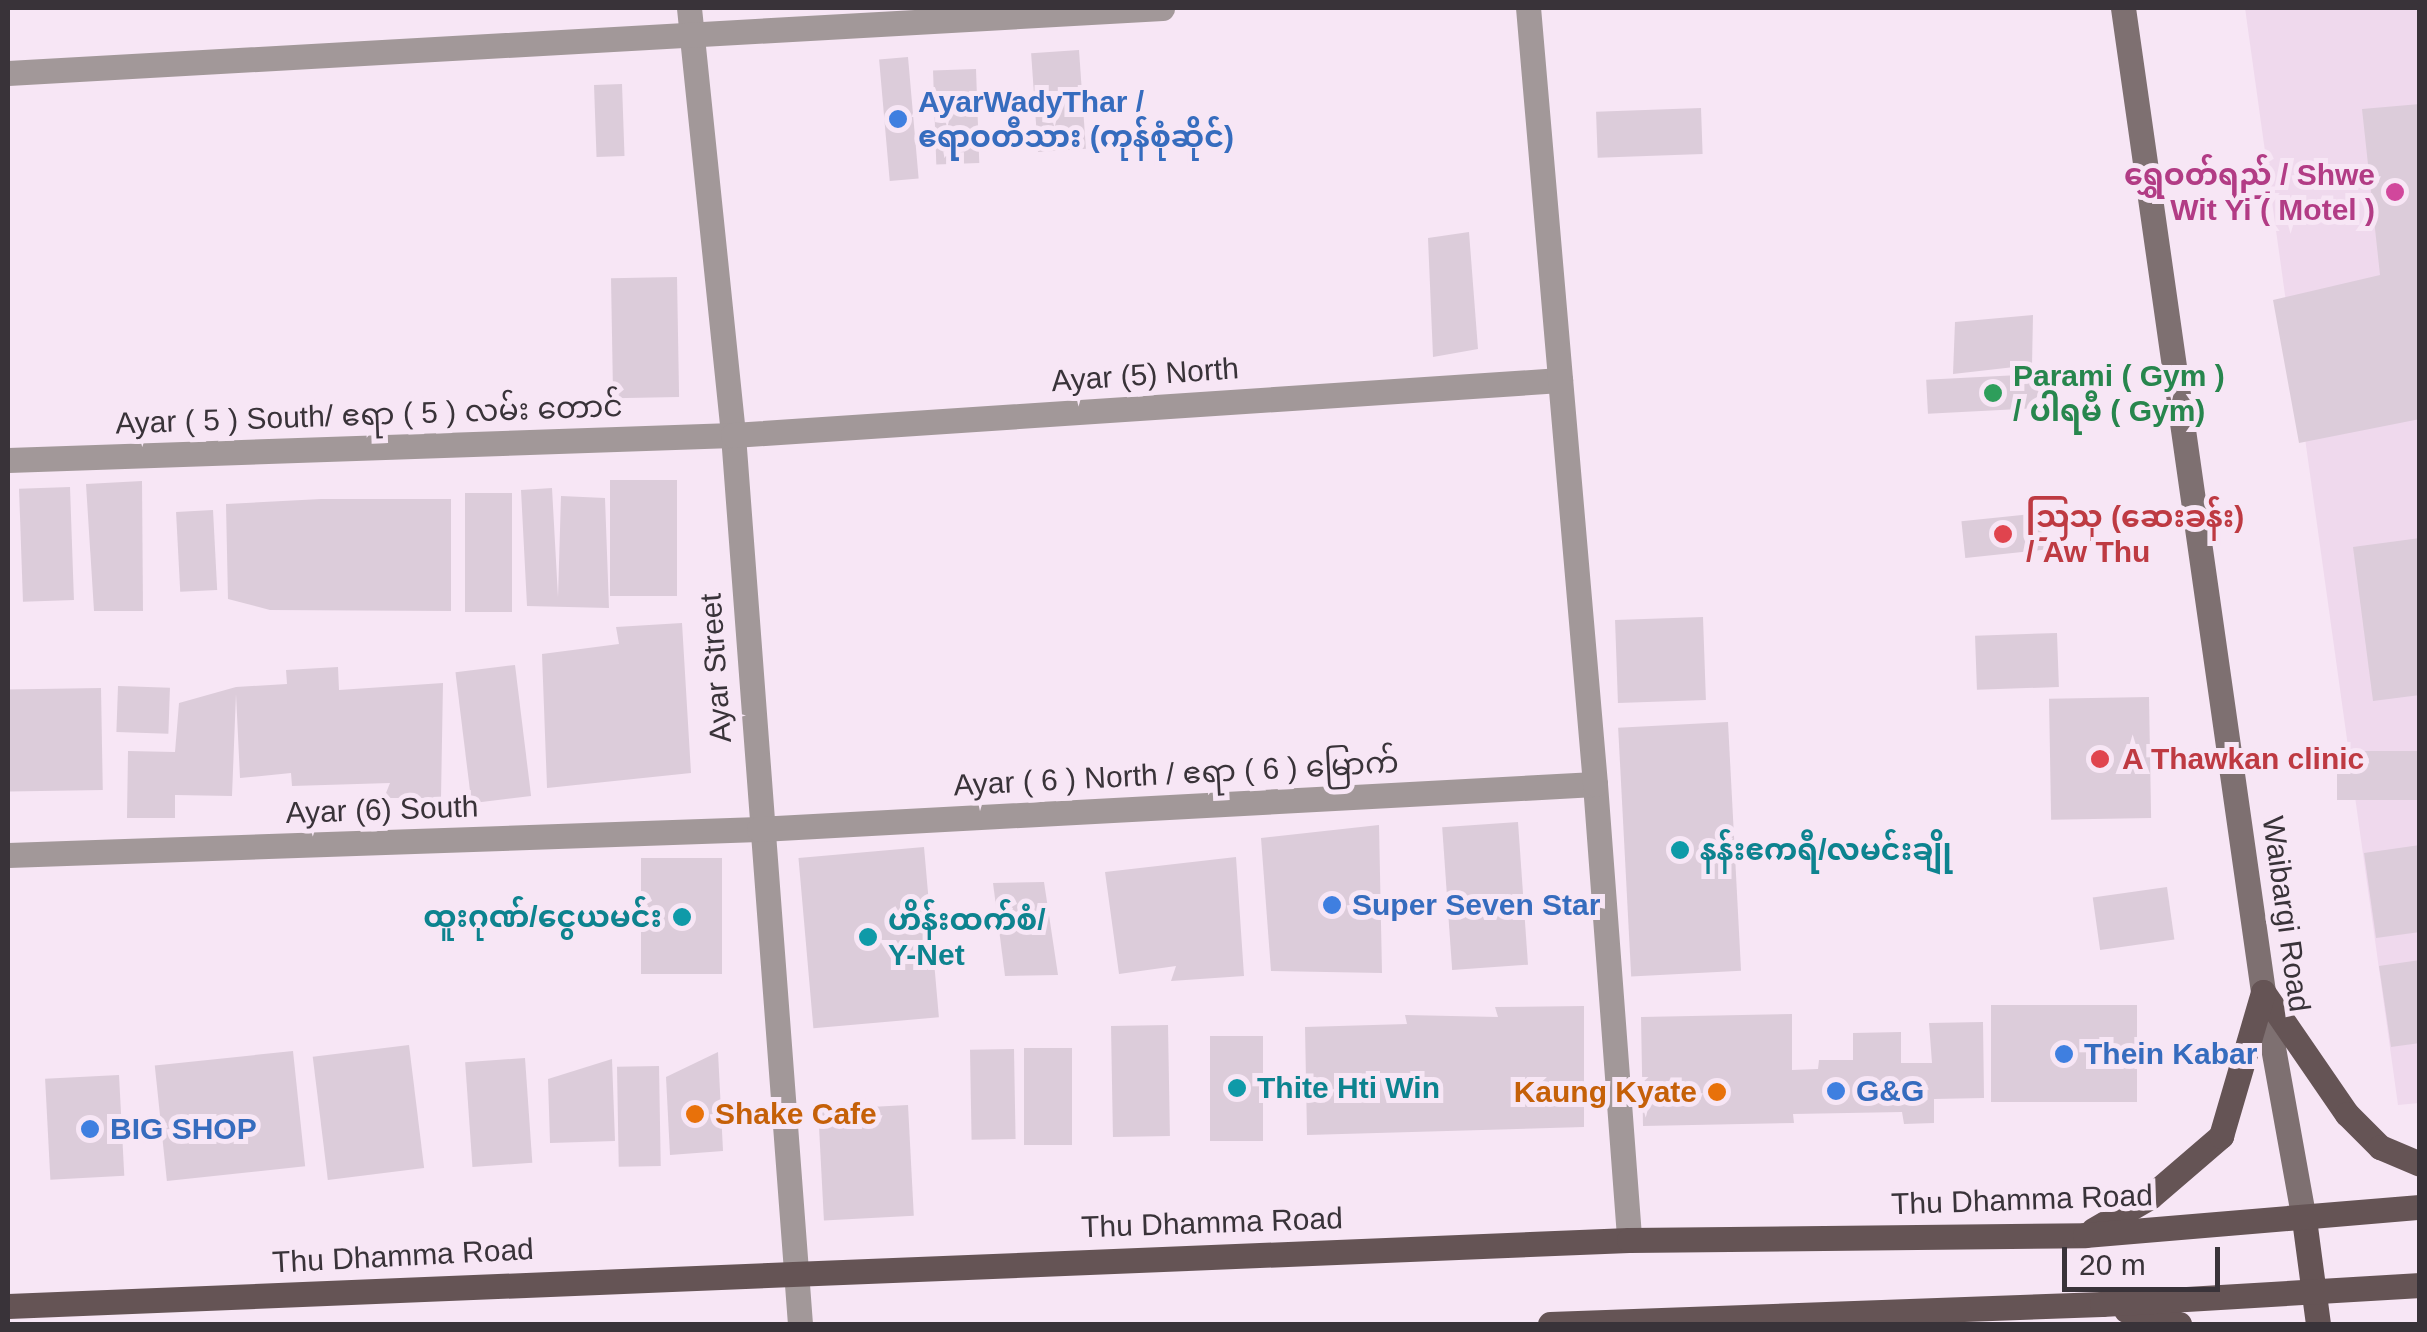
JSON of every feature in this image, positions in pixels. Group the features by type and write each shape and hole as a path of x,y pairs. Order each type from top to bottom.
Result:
{"main road":[{"path":"2263,992 2347,1114 2380,1147 2420,1164"},
{"path":"2085,1235 2150,1197 2221,1136 2263,992"},
{"name":"Thu Dhamma Road","path":"8,1306 1629,1240 2085,1235 2420,1207"},
{"name":"Waibargi Road","path":"2304,1218 2318,1324"},
{"path":"1550,1324 2102,1304 2420,1285"},
{"path":"2102,1304 2179,1324"}],"street":[{"path":"8,73 691,20 1162,8"},
{"path":"1528,8 1596,784 1629,1240"},
{"name":"Waibargi Road","path":"2122,8 2263,992 2304,1218"},
{"name":"Ayar Street","path":"691,20 733,435 759,829 800,1324"},
{"name":"Ayar (5) North","path":"733,435 1560,380"},
{"name":"Ayar ( 5 ) South/ ဧရာ ( 5 ) လမ်း တောင်","path":"8,460 733,435"},
{"name":"Ayar ( 6 ) North / ဧရာ ( 6 ) မြောက်","path":"759,829 1596,784"},
{"name":"Ayar (6) South","path":"8,855 759,829"}],"shaded area":[{"path":"2245,8 2419,8 2419,1103 2398,1105"}],"building":[{"path":"1079,50 1086,149 1038,152 1031,53"},
{"name":"AyarWadyThar / ဧရာဝတီသား (ကုန်စုံဆိုင်)","path":"908,57 919,179 890,181 879,60"},
{"path":"976,69 979,163 936,164 933,71"},
{"path":"622,84 625,156 597,157 594,85"},
{"name":"ရွှေဝတ်ရည် / Shwe Wit Yi ( Motel )","path":"2420,104 2420,419 2299,443 2273,300 2380,275 2362,109"},
{"path":"1701,108 1703,154 1598,158 1596,112"},
{"path":"1469,232 1478,349 1433,357 1428,238"},
{"path":"677,277 679,397 613,398 611,278"},
{"path":"2033,315 2032,365 1953,374 1955,322"},
{"name":"Parami ( Gym ) / ပါရမီ ( Gym)","path":"2057,373 2059,407 1928,414 1926,380"},
{"path":"610,480 677,480 677,596 610,596"},
{"path":"142,481 143,611 94,611 86,484"},
{"path":"70,487 74,600 23,602 19,489"},
{"path":"552,488 558,597 561,496 605,498 609,608 527,606 521,490"},
{"path":"465,493 512,493 512,612 465,612"},
{"path":"451,499 451,611 270,610 228,599 226,504"},
{"path":"213,510 217,590 180,592 176,512"},
{"name":"သြသု (ဆေးခန်း) / Aw Thu","path":"2040,513 2044,550 1965,558 1961,521"},
{"path":"2420,538 2420,695 2373,701 2353,547"},
{"path":"1703,617 1706,700 1618,703 1615,620"},
{"path":"682,623 691,773 547,788 542,654 619,644 616,627"},
{"path":"2057,633 2059,687 1977,690 1975,636"},
{"path":"515,665 531,796 472,803 455,672"},
{"path":"338,667 339,690 443,683 441,798 384,798 390,783 292,786 291,773 240,778 236,694 232,796 175,795 175,818 127,818 128,751 175,752 179,703 236,687 287,684 286,670"},
{"path":"118,686 170,688 168,734 116,732"},
{"path":"101,688 103,790 10,792 8,690"},
{"name":"A Thawkan clinic","path":"2149,697 2151,818 2051,820 2049,699"},
{"name":"နန်းဧကရီ/လမင်းချို","path":"1728,722 1741,971 1631,976 1618,728"},
{"path":"2337,751 2420,751 2420,800 2337,800"},
{"path":"1518,822 1528,965 1452,970 1442,827"},
{"name":"Super Seven Star","path":"1379,825 1382,973 1271,971 1261,838"},
{"path":"2420,845 2420,932 2376,938 2364,853"},
{"name":"ဟိန်းထက်စံ/ Y-Net","path":"924,847 939,1017 813,1028 798,858"},
{"path":"1236,857 1244,976 1171,981 1176,966 1119,974 1105,872"},
{"name":"ထူးဂုဏ်/ငွေယမင်း","path":"641,858 722,858 722,974 641,974"},
{"path":"1044,882 1058,975 1005,976 993,883"},
{"path":"2167,887 2174,939 2100,950 2093,897"},
{"path":"2420,960 2420,1043 2391,1047 2379,966"},
{"name":"Thein Kabar","path":"1991,1005 2137,1005 2137,1102 1991,1102"},
{"path":"1584,1006 1584,1127 1307,1135 1305,1027 1407,1024 1405,1015 1498,1017 1495,1007"},
{"path":"1792,1014 1792,1070 1818,1069 1819,1060 1853,1060 1853,1033 1901,1032 1901,1063 1932,1063 1929,1023 1983,1022 1984,1098 1934,1099 1934,1123 1904,1124 1902,1112 1793,1114 1794,1123 1643,1126 1641,1017"},
{"path":"1168,1025 1170,1136 1113,1137 1111,1026"},
{"name":"Thite Hti Win","path":"1210,1036 1263,1036 1263,1141 1210,1141"},
{"path":"409,1045 424,1168 328,1180 313,1057"},
{"path":"1024,1048 1072,1048 1072,1145 1024,1145"},
{"path":"1014,1049 1016,1139 972,1140 970,1050"},
{"path":"293,1051 305,1166 167,1181 155,1066"},
{"name":"Shake Cafe","path":"718,1052 723,1151 670,1155 666,1077"},
{"path":"525,1058 532,1163 472,1167 465,1062"},
{"path":"612,1059 615,1141 550,1143 548,1079"},
{"path":"659,1066 661,1166 619,1167 617,1067"},
{"path":"119,1075 124,1176 50,1180 45,1079"},
{"path":"908,1105 914,1216 824,1221 818,1110"}],"place":[{"name":"AyarWadyThar / ဧရာဝတီသား (ကုန်စုံဆိုင်)","path":"898,119"},
{"name":"ရွှေဝတ်ရည် / Shwe Wit Yi ( Motel )","path":"2395,192"},
{"name":"Parami ( Gym ) / ပါရမီ ( Gym)","path":"1993,393"},
{"name":"သြသု (ဆေးခန်း) / Aw Thu","path":"2003,534"},
{"name":"A Thawkan clinic","path":"2100,759"},
{"name":"နန်းဧကရီ/လမင်းချို","path":"1680,850"},
{"name":"Super Seven Star","path":"1332,905"},
{"name":"ထူးဂုဏ်/ငွေယမင်း","path":"682,917"},
{"name":"ဟိန်းထက်စံ/ Y-Net","path":"868,937"},
{"name":"Thein Kabar","path":"2064,1054"},
{"name":"Thite Hti Win","path":"1237,1088"},
{"name":"G&G","path":"1836,1091"},
{"name":"Kaung Kyate","path":"1717,1092"},
{"name":"Shake Cafe","path":"695,1114"},
{"name":"BIG SHOP","path":"90,1129"}]}
